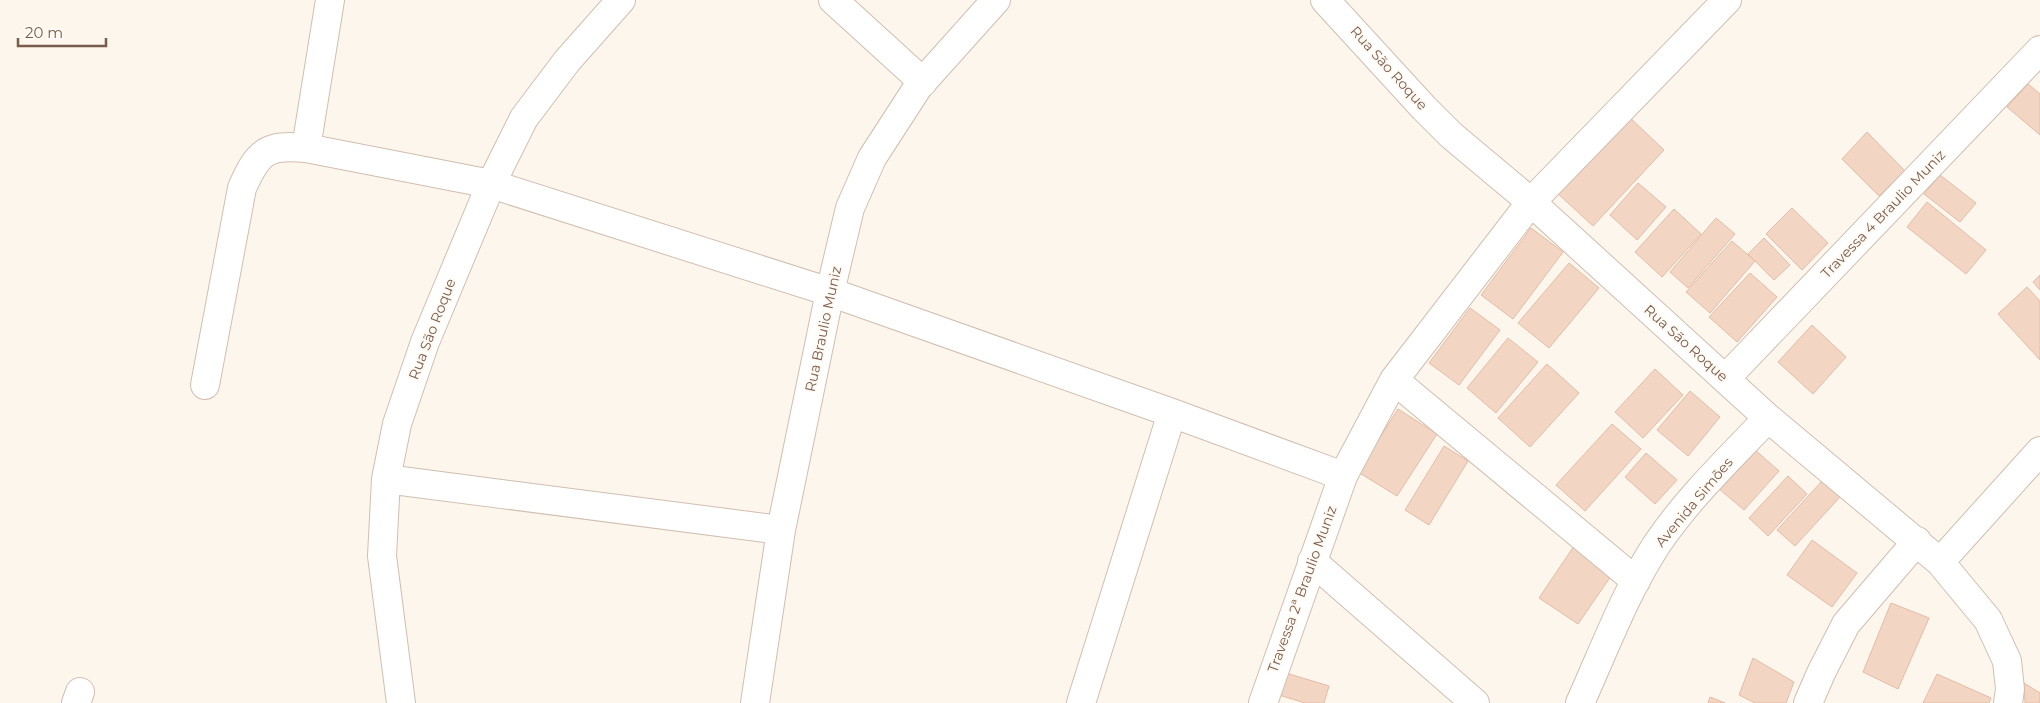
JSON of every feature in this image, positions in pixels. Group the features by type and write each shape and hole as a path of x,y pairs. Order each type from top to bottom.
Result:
{"street":[{"path":"306,148 330,0"},
{"name":"Rua São Roque","path":"401,703 382,556 386,479 397,424 425,342 491,184 524,118 567,61 621,0"},
{"path":"833,0 922,82"},
{"name":"Rua Braulio Muniz","path":"755,703 781,530 830,292 850,208 872,158 922,82 996,0"},
{"name":"Travessa 2ª Braulio Muniz","path":"1263,703 1343,476 1394,380 1531,202 1727,0"},
{"name":"Rua São Roque","path":"1334,3 1437,121 1531,202 1768,418 1940,562 1988,620 2007,662 2010,690 2008,703"},
{"name":"Travessa 4 Braulio Muniz","path":"1725,379 2040,50"},
{"path":"205,385 242,188 261,156 271,149 284,146 306,148 491,184 830,292 1172,413 1343,476"},
{"path":"1394,380 1636,581"},
{"path":"1081,703 1172,413"},
{"name":"Avenida Simões","path":"1580,703 1636,581 1657,544 1676,519 1768,418"},
{"path":"1940,562 2040,450"},
{"path":"386,479 781,530"},
{"path":"1808,703 1846,624 1917,541"},
{"path":"1312,561 1475,703"}],"building":[{"path":"2028,84 2040,94 2040,135 2007,107"},
{"path":"1626,114 1664,150 1593,226 1555,191"},
{"path":"1867,132 1905,171 1879,196 1842,159"},
{"path":"1940,175 1976,203 1960,222 1924,194"},
{"path":"1638,183 1666,207 1637,240 1610,215"},
{"path":"1927,202 1986,250 1966,274 1907,227"},
{"path":"1792,208 1828,243 1802,270 1766,234"},
{"path":"1674,209 1701,234 1662,277 1635,252"},
{"path":"1716,218 1735,234 1688,288 1670,272"},
{"path":"1531,228 1563,252 1513,319 1481,295"},
{"path":"1764,238 1790,265 1774,280 1748,254"},
{"path":"1732,241 1755,261 1710,313 1686,292"},
{"path":"1569,263 1599,288 1549,348 1518,323"},
{"path":"1750,273 1777,297 1737,342 1709,317"},
{"path":"2040,275 2040,290 2033,282"},
{"path":"2027,287 2040,301 2040,360 1998,314"},
{"path":"1470,308 1500,330 1459,385 1429,363"},
{"path":"1812,325 1846,357 1813,394 1778,362"},
{"path":"1508,338 1538,362 1496,413 1467,388"},
{"path":"1547,364 1579,393 1530,447 1498,418"},
{"path":"1655,369 1683,395 1643,438 1615,412"},
{"path":"1690,391 1720,417 1688,456 1657,430"},
{"path":"1398,409 1437,434 1397,496 1358,472"},
{"path":"1612,424 1641,449 1585,511 1556,485"},
{"path":"1444,446 1468,461 1429,525 1405,510"},
{"path":"1754,449 1779,471 1744,510 1718,488"},
{"path":"1646,453 1677,480 1655,504 1625,477"},
{"path":"1788,476 1807,494 1768,536 1749,518"},
{"path":"1822,481 1840,497 1795,546 1777,530"},
{"path":"1812,540 1857,573 1832,607 1787,575"},
{"path":"1574,546 1613,573 1578,624 1539,598"},
{"path":"1891,603 1929,618 1898,689 1863,672"},
{"path":"1753,658 1794,682 1786,703 1755,703 1739,695"},
{"path":"1286,673 1329,686 1324,703 1305,703 1279,695"},
{"path":"1937,674 1991,698 1989,703 1923,703"},
{"path":"2024,683 2040,693 2040,703 2025,703"},
{"path":"1710,697 1725,703 1708,703"}]}
